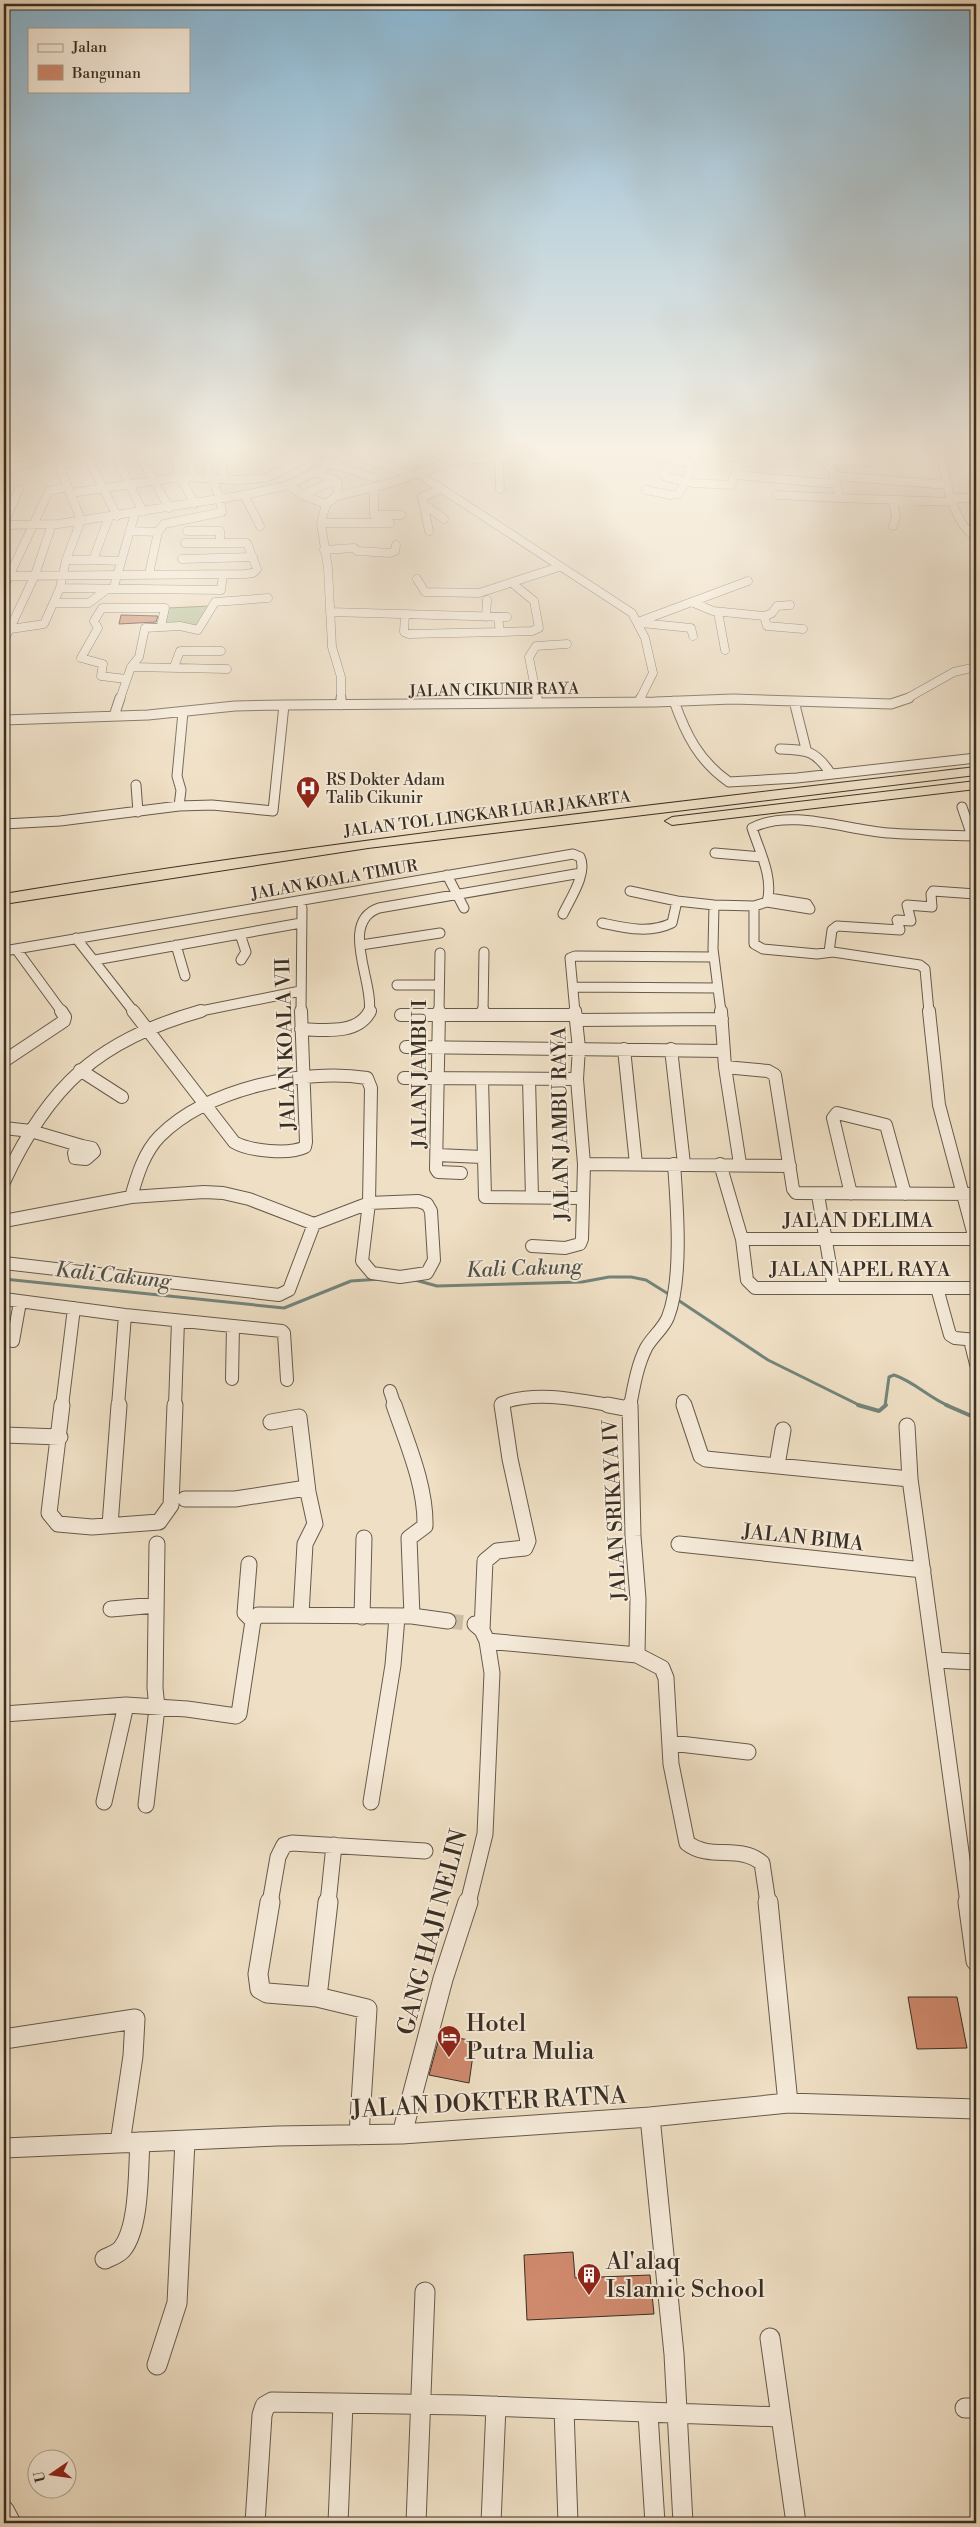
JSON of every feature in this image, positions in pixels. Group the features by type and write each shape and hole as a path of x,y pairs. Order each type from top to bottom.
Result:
{"highway":[{"name":"JALAN TOL LINGKAR LUAR JAKARTA","path":"4,898 102,882 386,842 976,771"},
{"name":"JALAN TOL LINGKAR LUAR JAKARTA","path":"4,910 143,886 329,860 976,786"}],"street":[{"path":"4,641 7,630 38,568"},
{"path":"7,630 44,624 65,575 65,568"},
{"path":"54,603 90,603 97,601 109,590 119,568"},
{"path":"149,574 150,568"},
{"path":"178,574 180,568"},
{"path":"4,586 6,576 224,575 253,573 256,568"},
{"path":"328,568 332,647 341,678 341,705"},
{"path":"417,579 424,591 427,592 479,593 555,568"},
{"path":"559,568 632,613 638,623 645,638 652,673 639,702"},
{"path":"224,575 221,590 225,600"},
{"path":"638,623 748,581"},
{"path":"405,614 403,629 406,633 532,632 539,628 537,604 534,599 512,583"},
{"path":"60,588 221,590"},
{"path":"114,716 131,667 139,657 143,629 161,626 189,626 192,630 200,629 214,603 225,600 268,598"},
{"path":"486,617 487,600"},
{"path":"694,603 718,612 765,616 772,613 776,606 790,605"},
{"path":"126,679 101,676 99,675 103,664 82,658 98,628 94,621 102,608 165,608 161,626"},
{"path":"330,612 503,617 500,632"},
{"path":"718,612 725,650"},
{"path":"765,616 765,624 767,626 804,629"},
{"path":"638,623 691,628 693,636"},
{"path":"538,703 529,657 536,646 567,644"},
{"path":"174,667 178,653 183,650 221,650"},
{"path":"131,667 227,669"},
{"name":"JALAN CIKUNIR RAYA","path":"4,720 183,712 229,706 639,702 700,699 899,702 955,672 976,667"},
{"path":"674,701 690,745 710,767 729,782 763,781 976,758"},
{"path":"794,701 806,750"},
{"path":"4,824 60,821 179,806 212,805 273,811 284,705"},
{"path":"179,806 181,790 177,772 183,712"},
{"path":"780,749 806,750 820,755 831,774"},
{"path":"136,784 138,812"},
{"path":"630,891 677,901 714,905 754,906 768,900 762,857 752,828 761,823 795,819 887,833 974,836 962,807"},
{"path":"716,853 762,857"},
{"name":"JALAN KOALA TIMUR","path":"4,951 566,854 580,857 583,863 581,873"},
{"path":"301,1029 350,1027 361,1025 368,1018 370,1010 360,945 363,917 368,912 379,908 581,873"},
{"path":"563,914 581,873"},
{"path":"447,875 464,908"},
{"path":"829,952 832,930 837,926 900,930 897,920 912,921 907,905 932,906 931,894 933,891 976,894"},
{"path":"602,923 631,928 665,928 672,923 677,901"},
{"path":"714,905 714,957 722,1019 723,1051 740,1164"},
{"path":"754,906 754,944 763,949 817,954 829,952 920,964 925,969 938,1105 970,1194 976,1241"},
{"name":"JALAN KOALA VII","path":"206,1104 237,1144 296,1152 305,1147 300,991 302,908"},
{"path":"95,960 301,923"},
{"path":"360,945 440,933"},
{"path":"240,934 246,952 241,960"},
{"path":"76,938 206,1104"},
{"path":"176,945 185,976"},
{"path":"4,1061 64,1021 65,1017 16,949"},
{"path":"483,1014 484,952"},
{"name":"JALAN JAMBU I","path":"440,953 436,1169 438,1172 461,1173"},
{"name":"JALAN JAMBU RAYA","path":"532,1246 566,1248 580,1244 584,1164 577,1079 579,1048 570,958 575,956 714,957"},
{"path":"397,985 438,985"},
{"path":"574,988 717,988"},
{"path":"5,1178 31,1131 49,1104 80,1070 108,1048 147,1029 225,1005 300,991"},
{"path":"401,1015 483,1014 722,1019"},
{"path":"406,1047 723,1051"},
{"path":"624,1049 636,1164"},
{"name":"JALAN SRIKAYA IV","path":"638,1655 638,1599 629,1468 629,1409 641,1360 647,1346 658,1334 672,1308 675,1291 679,1164 671,1049"},
{"path":"725,1067 768,1071 775,1075 793,1189 796,1194 970,1194"},
{"path":"80,1070 122,1097"},
{"path":"4,1221 131,1197 204,1192 223,1193 249,1199 314,1224 369,1203 418,1201 427,1204 431,1211 434,1260 426,1273 414,1276 372,1274 364,1268 362,1261 369,1203 372,1088 367,1078 346,1075 302,1078 260,1086 206,1104 178,1120 146,1154 137,1174 131,1197"},
{"path":"404,1078 577,1079"},
{"path":"482,1079 484,1197 582,1198"},
{"path":"529,1079 532,1197"},
{"path":"851,1194 833,1118 837,1112 886,1124 905,1194"},
{"path":"4,1128 31,1131 82,1146"},
{"path":"437,1156 482,1157"},
{"path":"584,1164 740,1164 790,1166"},
{"name":"JALAN APEL RAYA","path":"720,1164 742,1239 747,1280 755,1288 976,1288"},
{"path":"818,1195 834,1288"},
{"path":"4,1263 279,1295 289,1290 314,1224"},
{"name":"JALAN DELIMA","path":"742,1239 976,1241"},
{"path":"937,1288 950,1336 973,1340 976,1364"},
{"path":"4,1299 125,1315 282,1331 284,1333 287,1380"},
{"path":"12,1341 20,1302"},
{"path":"74,1308 60,1437 49,1513 52,1520 60,1525 110,1525 159,1522 171,1505 178,1321"},
{"path":"110,1525 125,1315"},
{"path":"232,1326 232,1378"},
{"path":"371,1802 393,1665 405,1616 409,1538 424,1526 425,1515 420,1488 390,1391"},
{"name":"GANG HAJI NELIN","path":"402,2134 443,1979 465,1915 485,1834 492,1673 481,1631 486,1561 488,1554 493,1551 525,1548 528,1541 510,1459 502,1403 519,1399 551,1398 629,1409"},
{"path":"683,1402 702,1456 712,1461 777,1465 910,1479"},
{"path":"271,1422 299,1417 308,1492 315,1524 305,1544 300,1614"},
{"path":"906,1426 910,1479 976,1961"},
{"path":"777,1465 783,1430"},
{"path":"4,1435 60,1437"},
{"path":"185,1499 235,1499 300,1489 308,1492"},
{"path":"362,1617 364,1538"},
{"path":"146,1805 157,1708 155,1688 157,1544"},
{"name":"JALAN BIMA","path":"679,1544 923,1570"},
{"path":"249,1564 245,1613 253,1621"},
{"path":"111,1609 156,1605"},
{"path":"4,1714 126,1706 187,1710 236,1716 239,1714 253,1621 258,1615 405,1616 448,1621"},
{"path":"481,1631 638,1655 662,1668 666,1678 671,1764 687,1843 692,1849 706,1853 749,1852 762,1863 772,1926 788,2104"},
{"path":"935,1660 976,1662"},
{"path":"104,1802 126,1706"},
{"path":"671,1743 748,1752"},
{"path":"358,2135 367,2009 318,1997 268,1994 260,1990 258,1974 280,1850 284,1845 292,1843 425,1851"},
{"path":"318,1997 334,1845"},
{"path":"4,2039 136,2020 133,2056 120,2143"},
{"name":"JALAN DOKTER RATNA","path":"4,2148 185,2142 277,2136 402,2134 650,2117 788,2104 976,2108"},
{"path":"650,2117 673,2344 683,2523"},
{"path":"105,2259 121,2251 128,2241 132,2227 140,2142"},
{"path":"157,2365 177,2303 185,2142"},
{"path":"416,2523 426,2292"},
{"path":"770,2338 796,2523"},
{"path":"255,2523 262,2415 266,2406 272,2402 496,2406 648,2414 780,2417"},
{"path":"338,2523 343,2404"},
{"path":"491,2523 496,2406"},
{"path":"564,2409 568,2523"},
{"path":"648,2414 655,2523"},
{"path":"4,2510 11,2523"}],"green space":[{"path":"210,606 199,628 164,624 168,608"}],"building":[{"path":"121,615 158,616 156,622 119,624"},
{"path":"908,1997 957,1997 967,2048 917,2049"},
{"name":"Hotel Putra Mulia","path":"440,2035 475,2041 469,2083 429,2075"},
{"name":"Al'alaq Islamic School","path":"573,2252 575,2278 650,2275 654,2314 527,2320 524,2255"}],"waterway":[{"name":"Kali Cakung","path":"415,1280 437,1286 582,1282 609,1277 631,1277 646,1280 670,1295"},
{"name":"Kali Cakung","path":"4,1279 284,1308 351,1281 381,1279"},
{"name":"Kali Cakung","path":"675,1298 768,1360 860,1406"},
{"name":"Kali Cakung","path":"885,1406 889,1377 894,1375 949,1406"},
{"name":"Kali Cakung","path":"946,1405 976,1418"},
{"name":"Kali Cakung","path":"860,1406 879,1411 885,1406"}],"tunnel":[{"path":"448,1621 475,1624"}],"place":[{"name":"RS Dokter Adam Talib Cikunir","path":"308,809"},
{"name":"Hotel Putra Mulia","path":"449,2058"},
{"name":"Al'alaq Islamic School","path":"589,2296"}]}
